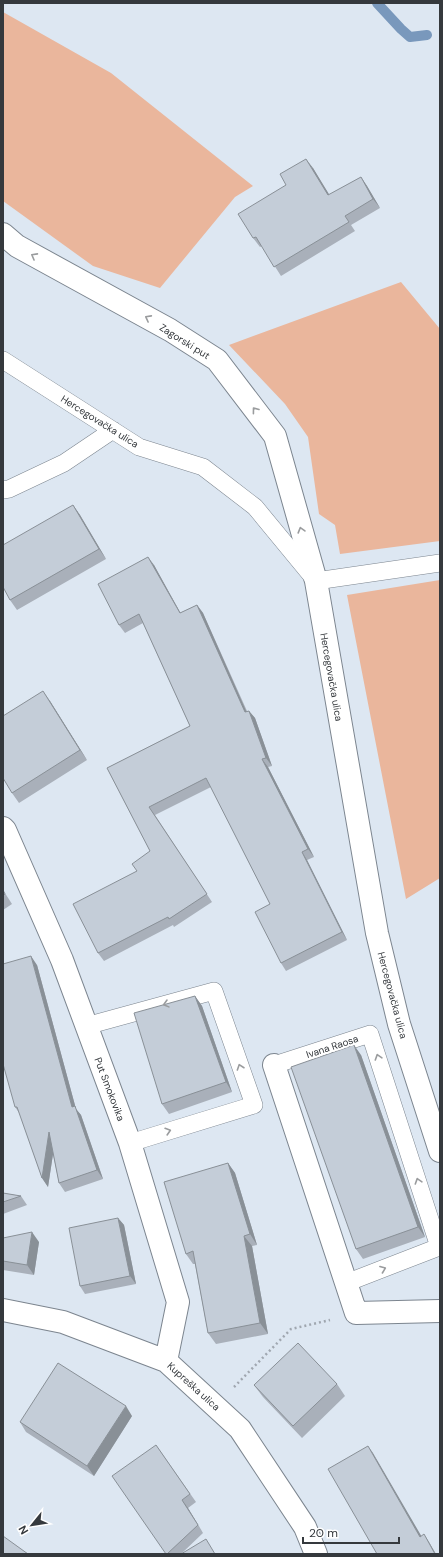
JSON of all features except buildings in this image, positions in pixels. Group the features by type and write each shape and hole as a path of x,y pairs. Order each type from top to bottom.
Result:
{"street":[{"name":"Zagorski put","path":"3,234 17,246 170,330 217,360 275,436 316,581"},
{"name":"Hercegovačka ulica","path":"316,581 377,933 399,1024 440,1151"},
{"name":"Put Smokovika","path":"3,828 62,960 130,1143 178,1302 166,1361"},
{"name":"Ivana Raosa","path":"274,1065 356,1313"},
{"name":"Kupreška ulica","path":"3,1310 63,1322 166,1361 240,1429 305,1526 316,1554"},
{"path":"356,1313 440,1311"}],"lane":[{"name":"Hercegovačka ulica","path":"3,360 139,447 203,467 255,507 316,581"},
{"path":"3,490 64,464 113,430"},
{"path":"316,581 440,563"},
{"path":"86,1026 214,991 254,1105 130,1143"},
{"name":"Ivana Raosa","path":"274,1065 370,1034 439,1247 346,1284"}],"path":[{"path":"216,1406 291,1330 356,1313"}],"shaded area":[{"path":"3,12 111,73 253,186 235,197 160,288 93,266 3,201"},
{"path":"401,282 440,329 440,541 340,554 335,525 319,514 308,437 285,404 229,345"},
{"path":"440,580 440,878 406,899 347,595"}],"waterway":[{"path":"377,3 410,37 427,35"}]}
